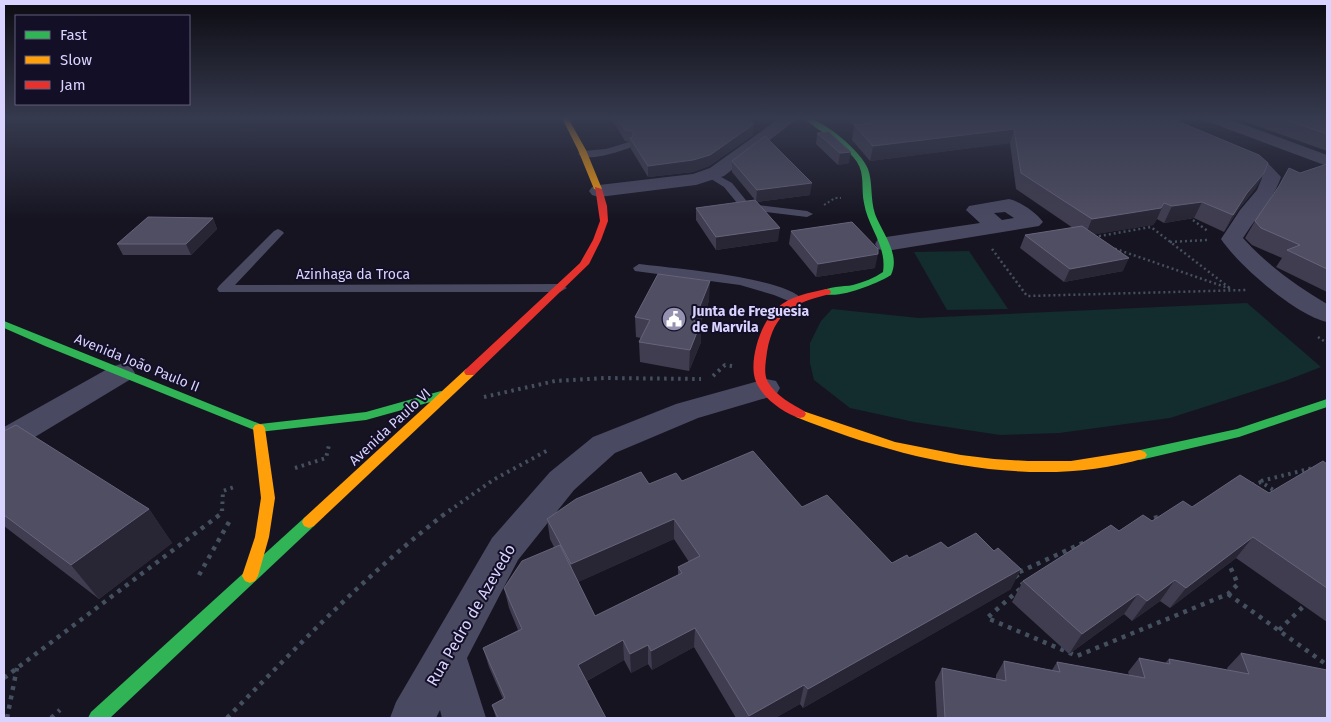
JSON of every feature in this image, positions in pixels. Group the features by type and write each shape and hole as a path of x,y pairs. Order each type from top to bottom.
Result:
{"main road":[{"path":"847,152 861,163 866,173 866,200 886,244 890,265 888,273 884,277 866,285 796,300 777,312 766,330 760,369 761,382 778,399 807,417 836,430 963,460 1033,466 1085,464 1192,445 1229,436 1327,403"},
{"name":"Avenida Paulo VI","path":"97,718 448,393 584,264 599,236 604,215 599,191 582,154"},
{"name":"Avenida João Paulo II","path":"4,324 259,428 335,420 396,410 448,393"},
{"path":"250,577 262,537 268,498 259,428"}],"street":[{"path":"599,191 712,175 744,152"},
{"path":"1230,152 1259,164 1272,177 1266,192 1248,214 1232,239 1246,256 1303,301 1327,314"},
{"path":"1302,152 1327,161"},
{"path":"886,244 988,229"},
{"path":"4,441 121,373"},
{"name":"Rua Pedro de Azevedo","path":"412,718 505,549 562,481 604,445 687,411 766,388"},
{"path":"446,657 464,718"}],"lane":[{"path":"582,154 608,152"},
{"path":"712,175 728,185 746,207 807,214"},
{"name":"Azinhaga da Troca","path":"278,233 224,289 560,288"},
{"path":"639,268 737,281 780,292 796,300"}],"path":[{"path":"807,214 835,198 866,200"},
{"path":"1183,212 1212,234"},
{"path":"1086,238 1151,227 1230,290"},
{"path":"988,229 1027,296 1245,289 1252,294"},
{"path":"1170,242 1211,240"},
{"path":"1113,248 1230,290"},
{"path":"1311,334 1327,343"},
{"path":"477,404 484,397 555,381 605,378 709,380"},
{"path":"4,678 222,513 223,491 326,458 335,420"},
{"path":"227,718 277,666 385,563 437,520 485,485 555,447"},
{"path":"1244,487 1318,467"},
{"path":"1261,482 1279,494"},
{"path":"1138,523 1166,514"},
{"path":"1093,538 1015,574 1024,586 987,618 1077,656 1228,594 1238,584 1226,559"},
{"path":"1228,594 1327,665"},
{"path":"1279,630 1313,597"},
{"path":"7,718 17,668"}],"green space":[{"path":"969,251 1008,309 947,310 914,252"},
{"path":"1247,303 1321,367 1285,381 1170,418 1059,433 1000,435 914,422 850,408 814,380 810,363 810,343 821,321 832,309 919,318"}],"building":[{"path":"639,152 715,152 693,160 648,166"},
{"path":"744,152 781,152 812,183 757,190 732,161"},
{"path":"1018,152 1251,152 1259,155 1268,163 1264,173 1247,193 1233,215 1202,202 1172,206 1164,203 1161,208 1092,219 1021,173"},
{"path":"1327,164 1327,269 1287,250 1300,245 1261,228 1255,221 1289,168 1300,173"},
{"path":"755,200 780,228 716,237 696,208"},
{"path":"148,217 213,218 186,244 117,244"},
{"path":"852,222 878,249 878,254 818,264 791,231"},
{"path":"1082,226 1129,258 1070,269 1025,235"},
{"name":"Junta de Freguesia de Marvila","path":"658,274 710,281 694,321 701,322 690,350 639,342 650,320 635,317"},
{"path":"16,425 149,509 71,565 4,515 4,431"},
{"path":"753,451 802,507 827,495 892,563 907,555 909,558 941,542 948,548 976,533 994,551 998,548 1021,569 808,689 804,685 749,716 695,628 651,651 648,645 630,654 623,640 578,665 606,718 498,718 492,705 505,698 483,648 522,629 504,588 522,561 560,545 595,616 682,573 678,567 700,556 674,519 571,564 547,519 576,499 641,472 649,484 676,473 682,481"},
{"path":"1323,461 1327,464 1327,588 1253,537 1186,588 1175,580 1147,601 1138,594 1082,634 1023,581 1111,525 1119,531 1143,515 1152,521 1183,501 1192,507 1240,475 1269,493"},
{"path":"1241,653 1327,670 1327,718 945,718 942,668 1006,681 1004,661 1060,672 1057,662 1145,678 1139,658 1170,664 1169,659 1249,674"}],"traffic: fast":[{"path":"826,292 859,286 874,281 888,273 889,254 868,204 865,172 861,162 852,152"},
{"path":"4,324 49,344 259,428 366,416 441,395"},
{"path":"1140,455 1239,433 1327,403"},
{"path":"97,718 309,522"}],"traffic: slow":[{"path":"583,152 598,189"},
{"path":"309,522 470,372"},
{"path":"800,414 862,437 895,446 928,454 994,464 1028,466 1071,465 1140,455"},
{"path":"250,576 262,537 268,498 259,428"}],"traffic: jam":[{"path":"470,372 584,264 597,240 604,221 603,206 598,189"},
{"path":"800,414 774,397 762,382 760,368 764,340 773,318 780,310 800,299 826,292"}],"place":[{"name":"Junta de Freguesia de Marvila","path":"674,319"}]}
